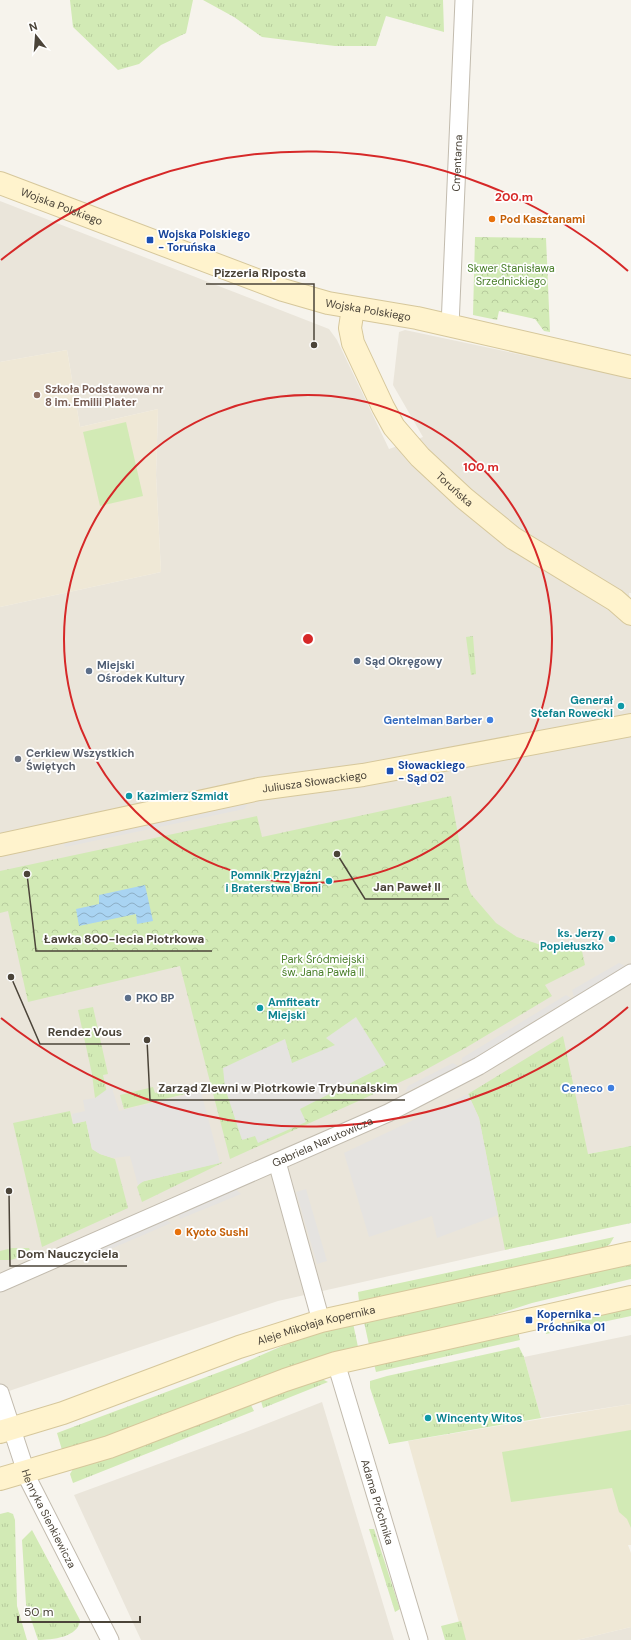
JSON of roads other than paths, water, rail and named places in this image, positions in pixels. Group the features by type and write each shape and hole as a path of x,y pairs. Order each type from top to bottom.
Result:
{"street":[{"name":"Cmentarna","path":"450,326 464,0"},
{"name":"Wojska Polskiego","path":"0,183 283,290 328,303 385,312 631,367"},
{"name":"Toruńska","path":"353,308 350,328 353,343 383,408 394,427 420,457 464,498 513,538 614,600 631,614"},
{"name":"Juliusza Słowackiego","path":"0,845 259,789 363,775 631,725"},
{"name":"Gabriela Narutowicza","path":"4,1278 277,1162 372,1120 441,1087 479,1066 631,973"},
{"path":"277,1162 321,1321"},
{"name":"Aleje Mikołaja Kopernika","path":"6,1431 63,1413 239,1346 321,1321 631,1253"},
{"path":"0,1479 109,1447 285,1380 336,1363 631,1297"},
{"name":"Adama Próchnika","path":"336,1363 419,1640"},
{"name":"Henryka Sienkiewicza","path":"0,1393 6,1431 104,1638"}],"water":[{"path":"145,885 153,921 137,924 136,914 79,926 76,909 99,904 99,895"}],"place":[{"name":"Pod Kasztanami","path":"492,219"},
{"name":"Wojska Polskiego - Toruńska","path":"150,240"},
{"name":"Pizzeria Riposta","path":"314,345"},
{"name":"Szkoła Podstawowa nr 8 im. Emilii Plater","path":"37,395"},
{"name":"Sąd Okręgowy","path":"357,661"},
{"name":"Miejski Ośrodek Kultury","path":"89,671"},
{"name":"Generał Stefan Rowecki","path":"621,706"},
{"name":"Gentelman Barber","path":"490,720"},
{"name":"Cerkiew Wszystkich Świętych","path":"18,759"},
{"name":"Słowackiego - Sąd 02","path":"390,771"},
{"name":"Kazimierz Szmidt","path":"129,796"},
{"name":"Jan Paweł II","path":"337,854"},
{"name":"Ławka 800-lecia Piotrkowa","path":"27,874"},
{"name":"Pomnik Przyjaźni i Braterstwa Broni","path":"329,881"},
{"name":"ks. Jerzy Popiełuszko","path":"612,939"},
{"name":"Rendez Vous","path":"11,977"},
{"name":"PKO BP","path":"128,998"},
{"name":"Amfiteatr Miejski","path":"260,1008"},
{"name":"Zarząd Zlewni w Piotrkowie Trybunalskim","path":"147,1040"},
{"name":"Ceneco","path":"611,1088"},
{"name":"Dom Nauczyciela","path":"9,1191"},
{"name":"Kyoto Sushi","path":"178,1232"},
{"name":"Kopernika - Próchnika 01","path":"529,1320"},
{"name":"Wincenty Witos","path":"428,1418"}],"park label":[{"name":"Skwer Stanisława Srzednickiego","path":"511,274"},
{"name":"Park Śródmiejski św. Jana Pawła II","path":"323,965"}]}
